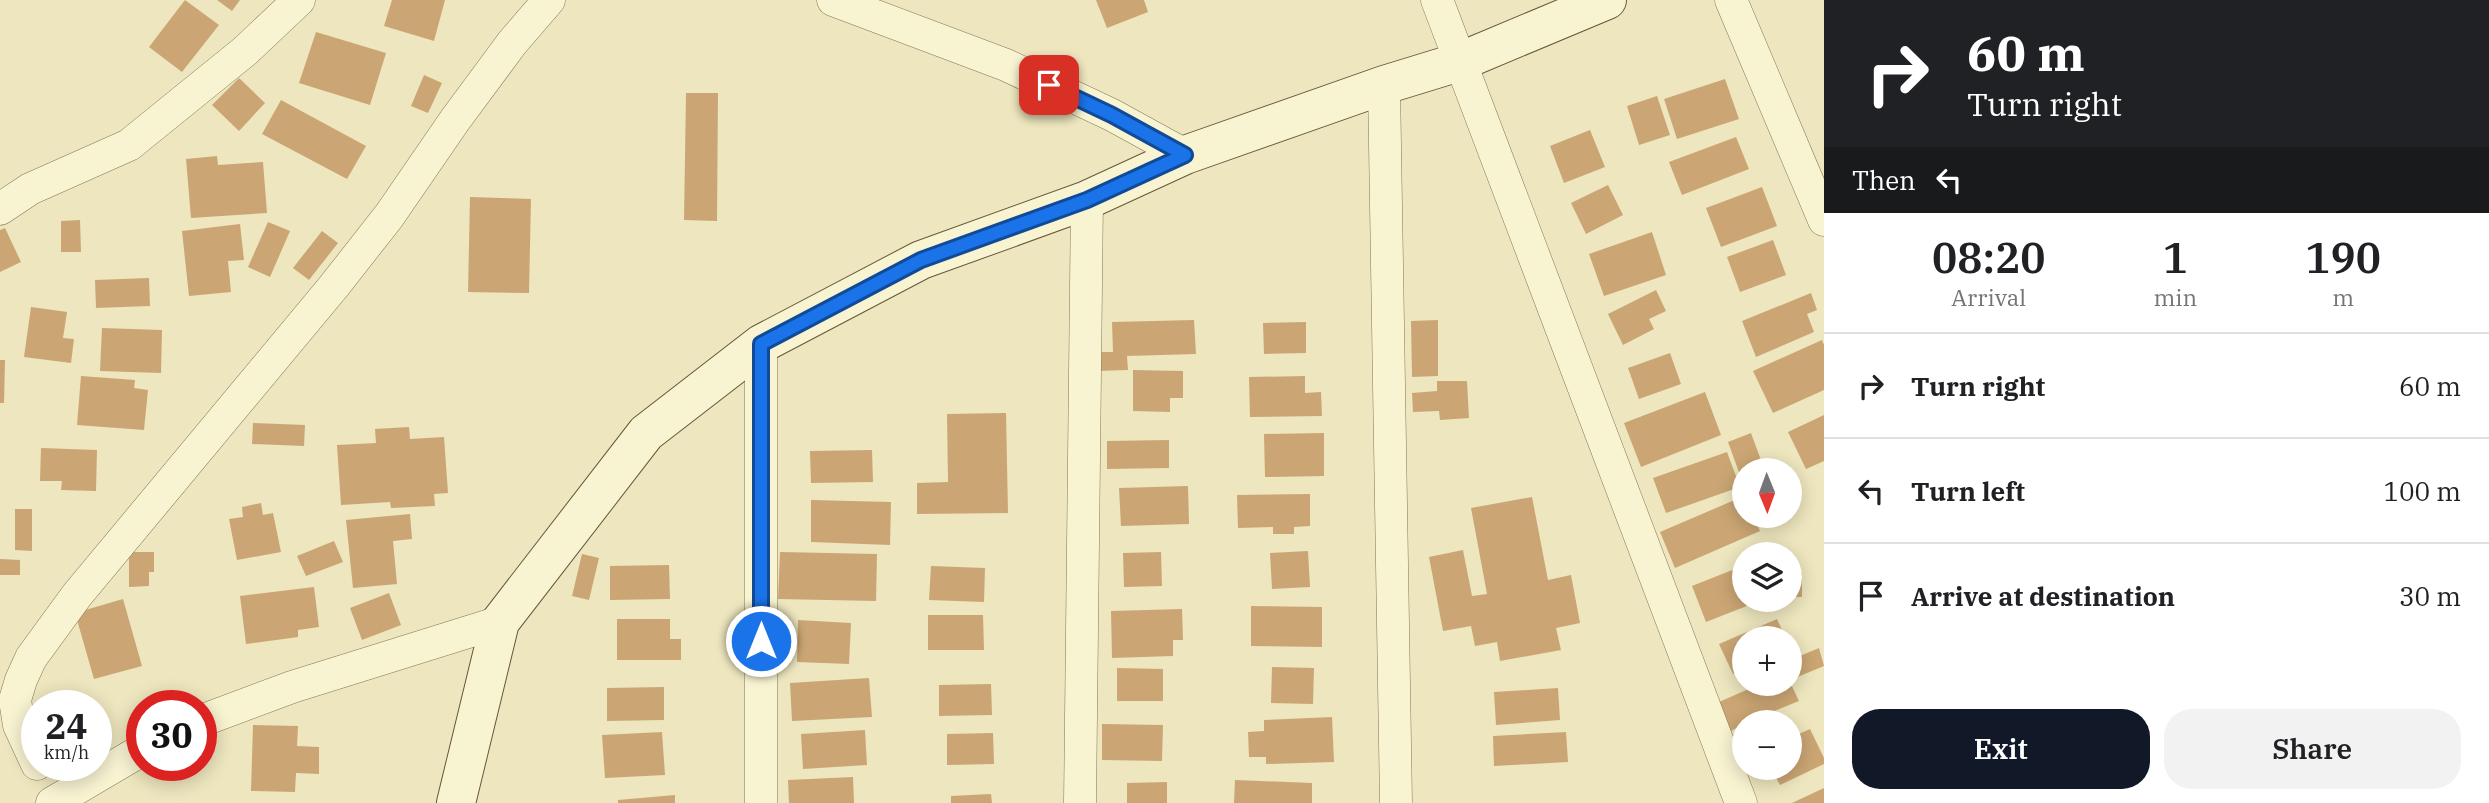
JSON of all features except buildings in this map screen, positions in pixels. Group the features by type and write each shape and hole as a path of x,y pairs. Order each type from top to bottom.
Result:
{"street":[{"path":"0,209 30,189 129,145 245,51 299,0"},
{"path":"21,729 15,701 31,658 77,595 342,276 389,216 471,98 549,0"},
{"path":"833,0 1006,65 1112,115 1185,155"},
{"path":"1437,0 1741,803"},
{"path":"456,803 500,622 646,433 761,344 921,260 1087,200 1185,155 1384,85 1459,62 1607,0"},
{"path":"1731,0 1824,220"},
{"path":"1384,85 1396,803"},
{"path":"1080,803 1087,200"},
{"path":"761,344 761,803"},
{"path":"217,715 292,687 500,622"},
{"path":"43,781 51,803 126,759"}],"route":[{"path":"761,641 761,344 921,260 1087,200 1185,155 1112,115 1049,85"}]}
